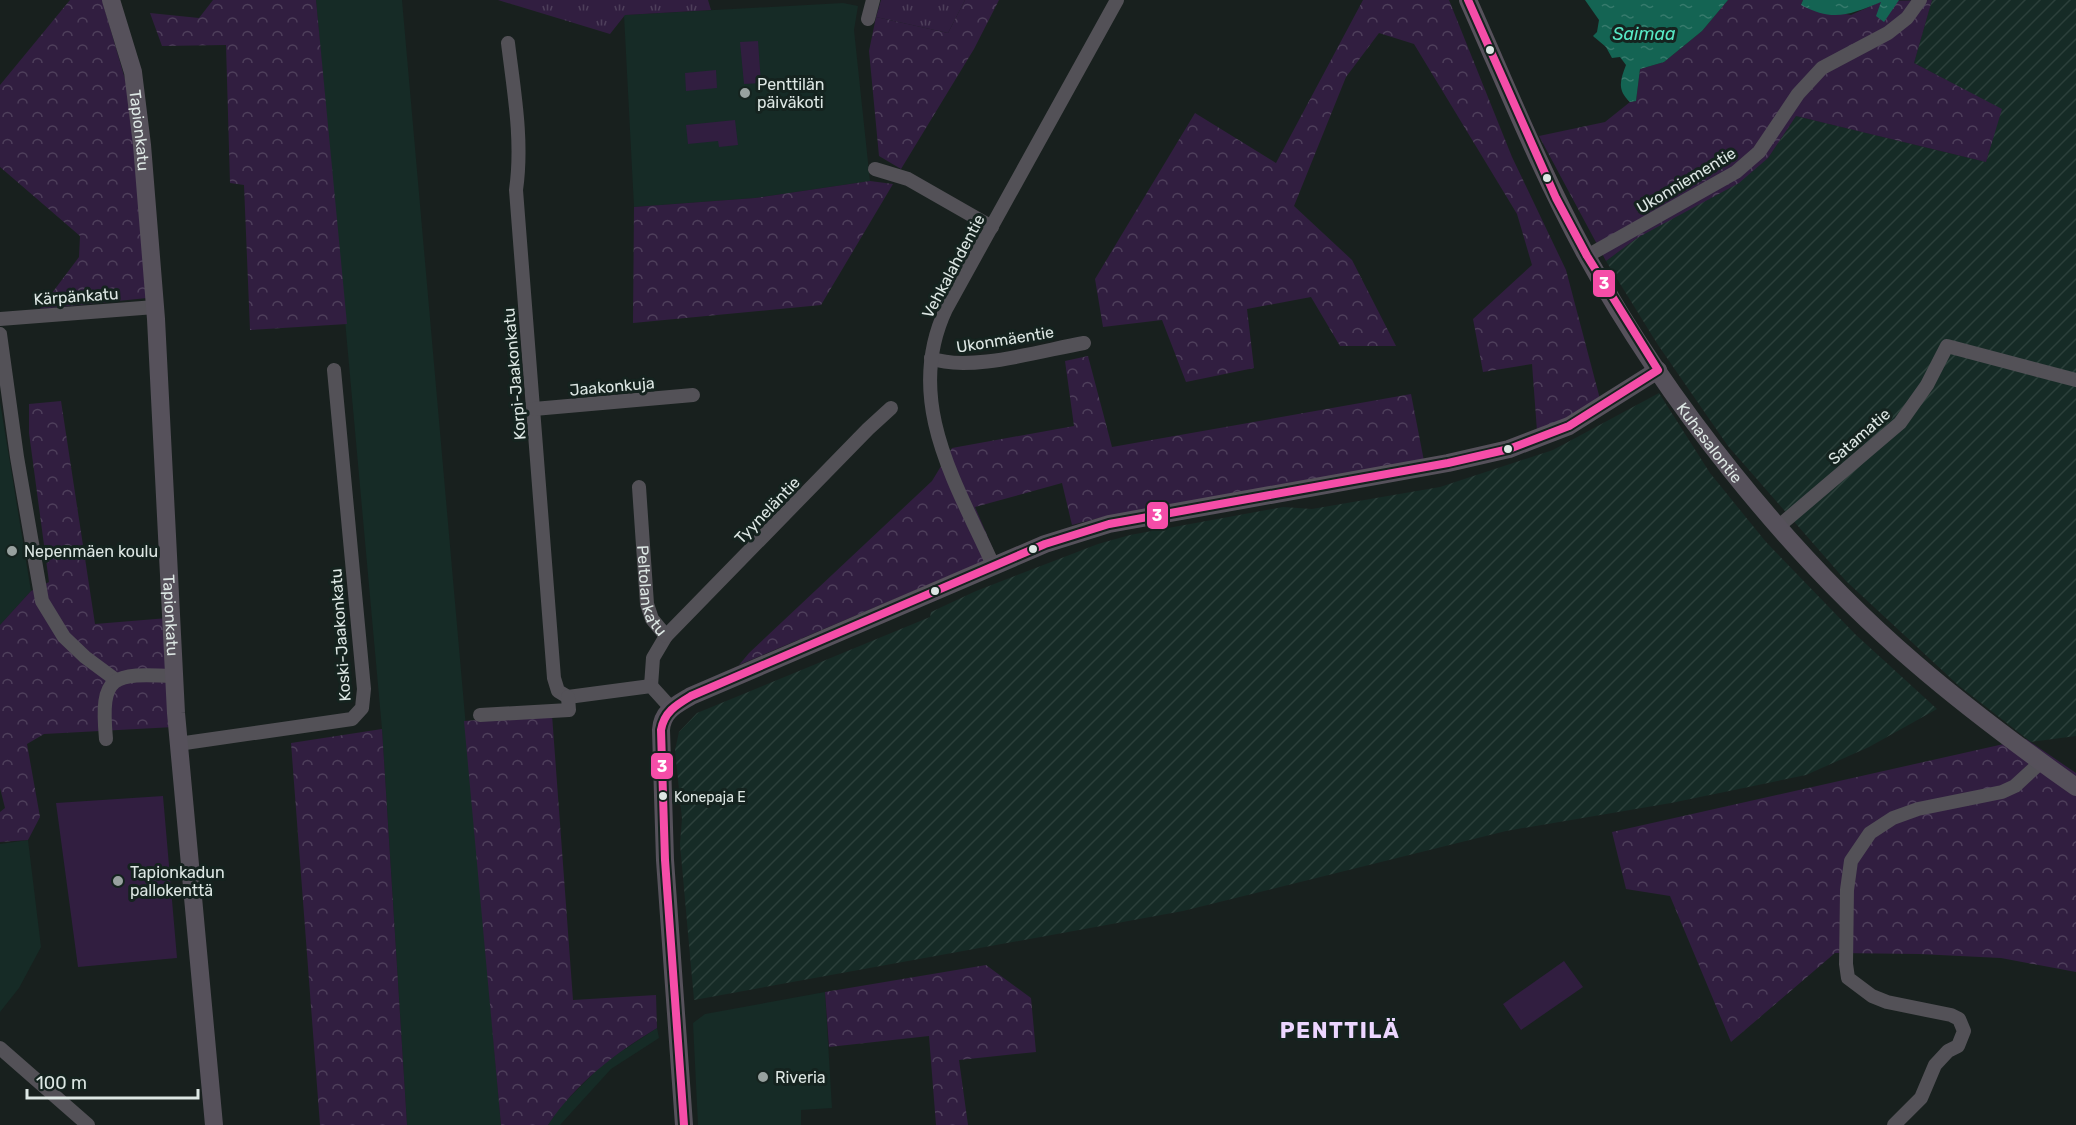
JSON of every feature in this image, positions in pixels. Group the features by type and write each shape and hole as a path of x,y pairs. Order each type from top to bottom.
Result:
{"street":[{"name":"Tapionkatu","path":"111,0 133,72 137,98 155,307 178,744 214,1125"},
{"path":"868,19 873,0"},
{"name":"Vehkalahdentie","path":"993,565 936,434 929,389 931,358 940,322 1117,0"},
{"name":"Kuhasalontie","path":"1468,0 1528,140 1587,256 1658,370 1722,459 1779,526 1870,622 1914,662 2076,787"},
{"name":"Ukonniementie","path":"1587,256 1736,172 1759,152 1798,94 1822,68 1888,33 1907,18 1920,0"},
{"name":"Korpi-Jaakonkatu","path":"508,43 519,142 520,161 516,190 554,678 558,692 568,697"},
{"path":"874,169 908,179 992,227"},
{"name":"Kärpänkatu","path":"0,318 155,307"},
{"path":"0,318 0,325"},
{"path":"0,334 17,458 42,601 54,624 68,642 116,680"},
{"name":"Ukonmäentie","path":"931,358 946,364 980,362 1084,343"},
{"name":"Satamatie","path":"1779,526 1900,423 1927,386 1947,346 2076,380"},
{"name":"Koski-Jaakonkatu","path":"178,744 351,719 362,708 364,689 334,370"},
{"path":"683,1125 665,860 661,742 661,724 670,708 691,696 993,565 1109,524 1448,463 1509,449 1569,426 1658,370"},
{"name":"Jaakonkuja","path":"534,409 693,395"},
{"name":"Tyyneläntie","path":"666,636 891,408"},
{"name":"Peltolankatu","path":"639,487 647,604 652,620 666,636 653,658 651,686"},
{"path":"106,739 104,699 108,687 116,680 129,677 174,676"},
{"path":"480,715 569,710 568,697 651,686 670,708"},
{"path":"1894,1125 1921,1098 1935,1065 1948,1051 1958,1046 1964,1031 1959,1019 1887,1002 1872,996 1848,978 1846,964 1847,890 1851,861 1870,833 1893,818 1945,801 2002,792 2015,786 2041,762"},
{"path":"0,1048 88,1125"}],"shaded area":[{"path":"316,0 402,0 501,1125 407,1125 382,729"},
{"path":"1932,0 2076,0 2076,736 2031,742 1958,685 1846,581 1728,446 1658,345 1606,261 1637,238 1768,158 1796,116 1986,162 2001,109 1914,63"},
{"name":"Penttilän päiväkoti","path":"843,3 858,6 854,30 870,181 755,198 634,207 624,15"},
{"path":"1659,393 1710,473 1766,542 1855,634 1937,709 1869,747 1806,775 1671,803 1506,831 1183,911 694,1000 680,844 682,819 675,750 679,732 697,713 930,617 931,612 976,591 1098,544 1130,535 1283,507 1312,509 1440,487 1553,450"},
{"name":"Nepenmäen koulu","path":"0,402 31,591 0,625"},
{"path":"28,840 41,947 19,988 0,1012 0,844"},
{"name":"Riveria","path":"825,992 832,1108 801,1110 801,1125 698,1125 693,1023 705,1014"},
{"path":"657,1028 659,1038 611,1069 560,1125 548,1125 559,1108 605,1062"}],"green space":[{"path":"70,0 102,0 130,96 147,298 40,309 79,257 80,236 0,167 0,85"},
{"path":"213,0 316,0 347,324 250,330 244,185 230,183 226,45 162,46 150,13 199,18"},
{"path":"498,0 708,0 711,10 625,15 610,34"},
{"path":"881,0 965,0 948,33 876,17"},
{"path":"965,0 999,0 974,49 901,169 879,156 869,51 876,17 948,33"},
{"path":"1363,0 1449,0 1512,157 1566,270 1600,399 1567,419 1537,431 1532,364 1483,372 1473,319 1532,265 1517,214 1414,44 1379,33 1346,77 1294,206 1352,260 1396,346 1340,346 1311,297 1247,309 1254,368 1186,382 1162,320 1103,327 1095,279 1195,113 1276,163"},
{"path":"1728,0 1803,0 1801,5 1851,15 1882,1 1932,0 1914,63 2002,109 1986,162 1796,116 1768,158 1739,183 1637,238 1606,261 1539,136 1605,122 1630,102 1636,101 1640,69 1664,62 1702,31"},
{"path":"758,41 761,83 744,84 740,42"},
{"path":"716,70 717,88 686,91 685,73"},
{"path":"735,120 738,145 719,147 718,141 688,144 686,125"},
{"path":"870,181 893,184 821,305 633,323 634,207 755,198"},
{"path":"1088,356 1112,447 1411,394 1424,461 1107,516 1072,525 1062,483 975,507 996,556 739,665 932,481 952,448 1074,426 1065,361"},
{"path":"61,401 95,624 168,618 174,727 44,734 27,744 40,817 28,840 0,842 0,812 5,808 0,788 0,625 31,591 49,582 29,433 29,404"},
{"path":"552,715 573,1000 656,995 657,1028 597,1070 571,1096 548,1125 501,1125 464,721"},
{"path":"382,729 407,1125 320,1125 291,743"},
{"path":"2026,739 2076,773 2076,972 2001,958 1835,953 1731,1042 1670,896 1626,889 1612,832"},
{"name":"Tapionkadun pallokenttä","path":"163,796 177,958 78,967 56,803"},
{"path":"1564,961 1583,987 1521,1030 1503,1004"},
{"path":"986,965 1031,998 1036,1052 959,1060 968,1125 936,1125 929,1036 829,1047 825,992"}],"water":[{"name":"Saimaa","path":"1585,0 1728,0 1702,31 1664,62 1640,69 1636,101 1630,102 1621,89 1626,65 1620,57 1612,58 1606,47 1593,36 1597,32 1599,20"},
{"path":"1803,0 1899,0 1884,22 1876,16 1881,2 1850,13 1832,15 1822,14 1801,5"}],"transit line":[{"name":"3","path":"684,1125 665,860 661,730 665,718 676,706 691,696 1045,544 1109,524 1448,463 1509,449 1569,426 1658,370 1587,256 1556,198 1468,0"}],"place":[{"name":"Penttilän päiväkoti","path":"745,93"},
{"name":"Nepenmäen koulu","path":"12,551"},
{"name":"Konepaja E","path":"663,796"},
{"name":"Tapionkadun pallokenttä","path":"118,881"},
{"name":"Riveria","path":"763,1077"}],"district":[{"name":"PENTTILÄ","path":"1340,1030"}]}
